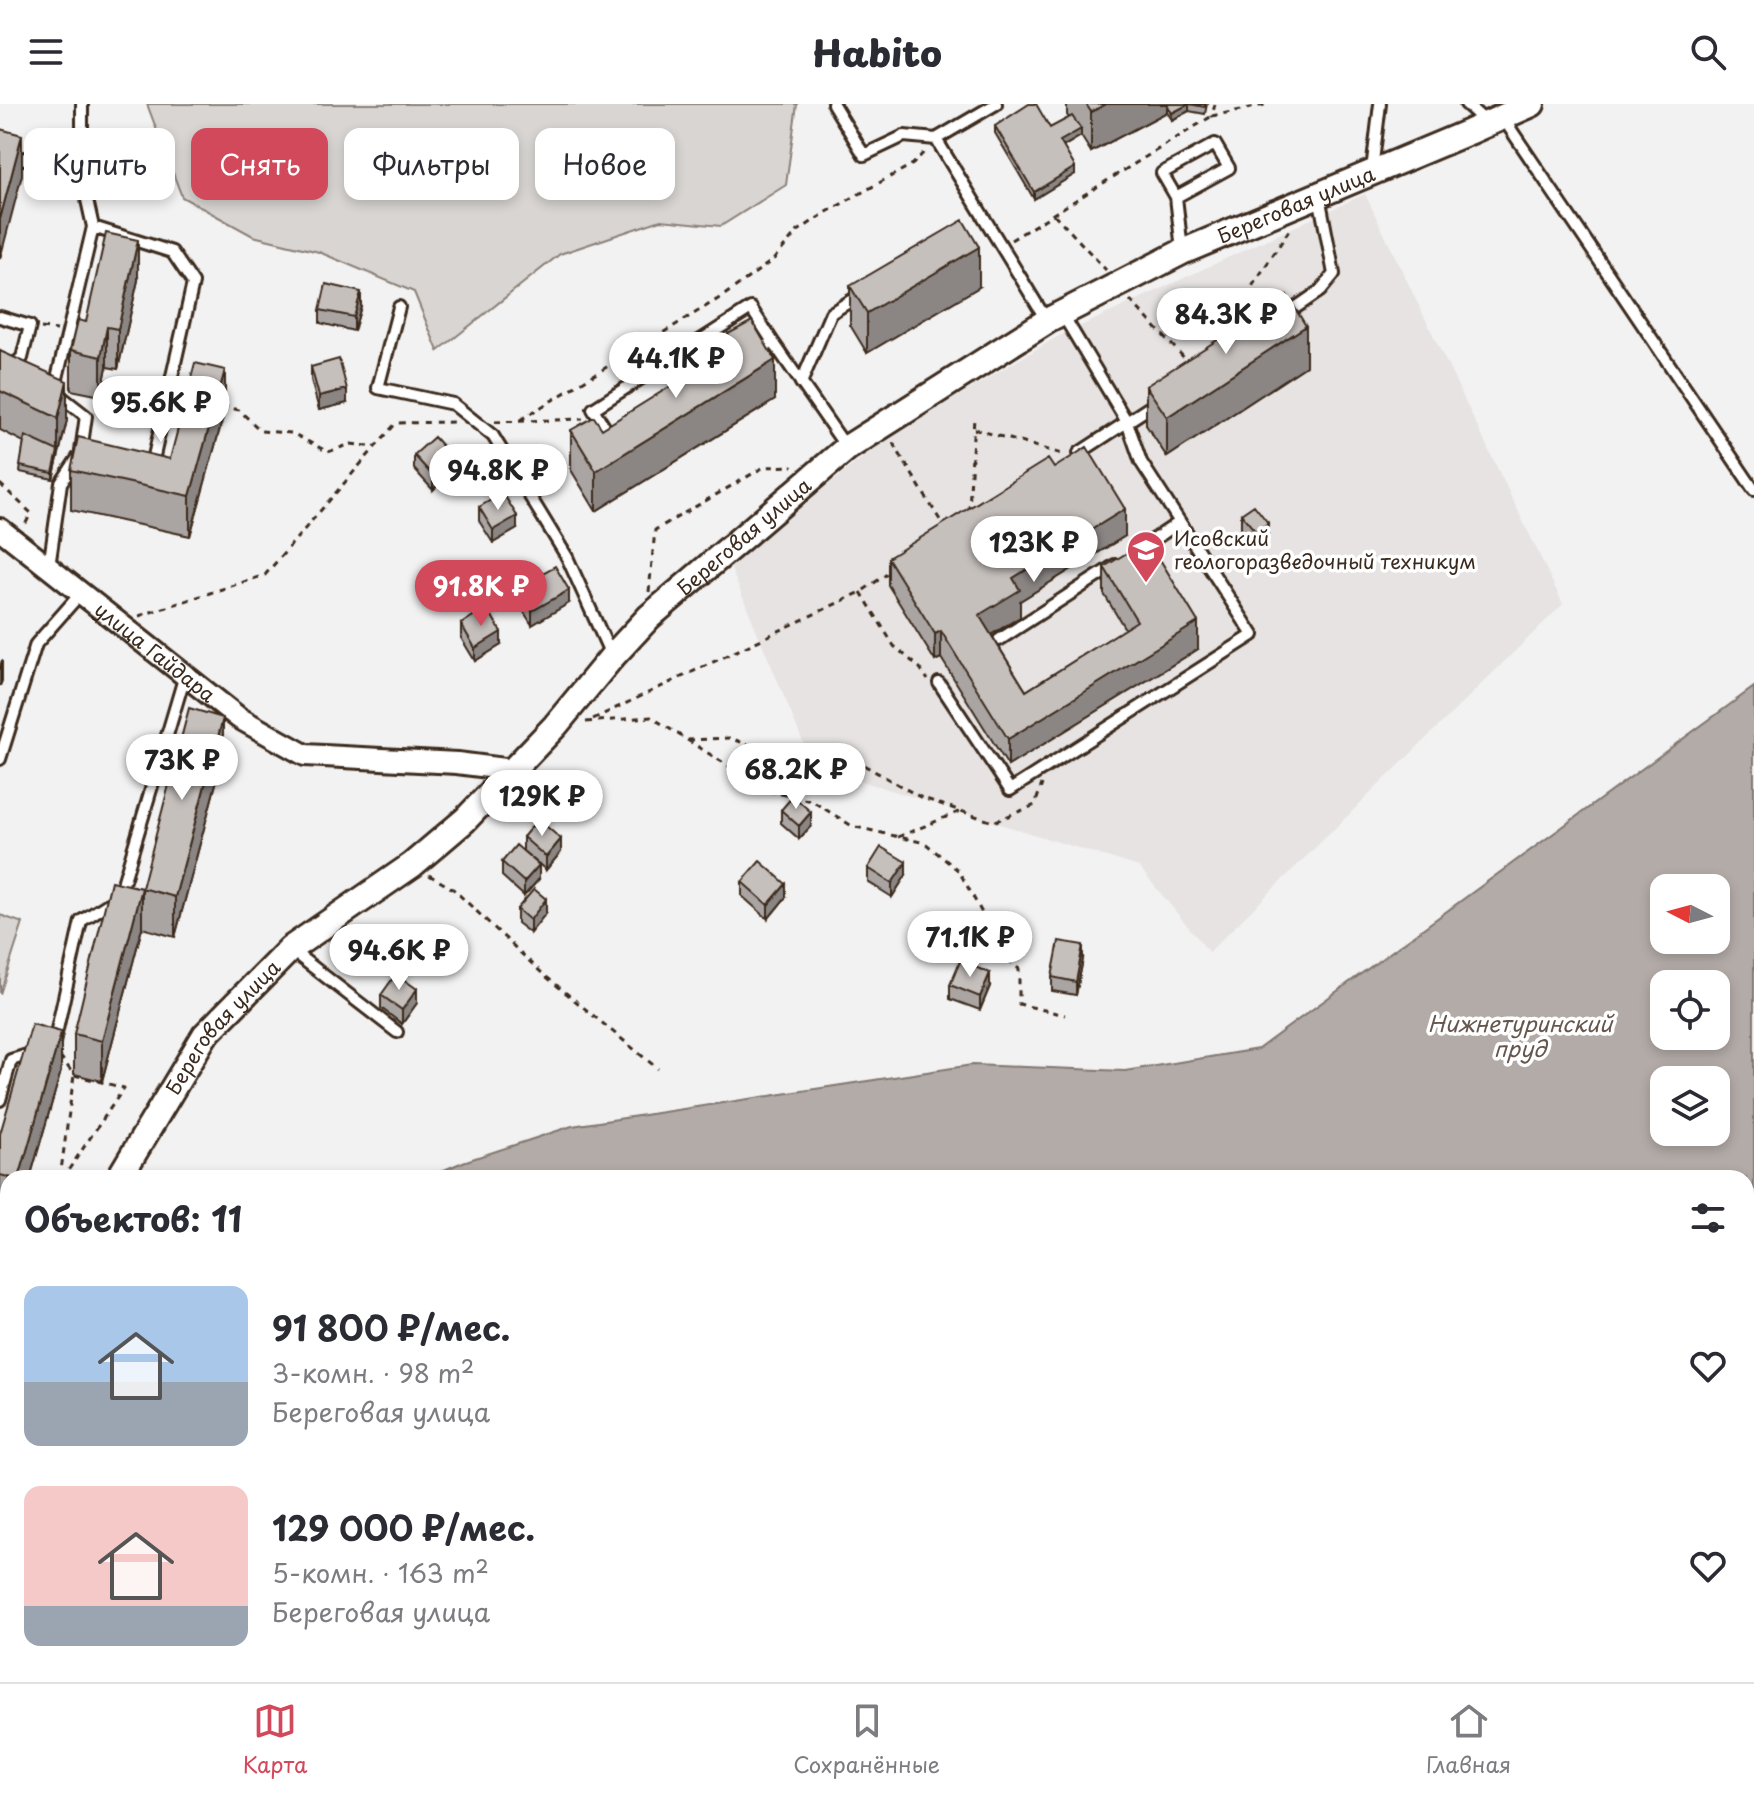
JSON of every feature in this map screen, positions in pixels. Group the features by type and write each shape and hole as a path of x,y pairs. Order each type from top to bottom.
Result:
{"street":[{"name":"Береговая улица","path":"124,1170 205,1035 290,949 412,865 465,820 555,726 645,621 847,448 1054,317 1182,252 1532,104"},
{"name":"улица Гайдара","path":"0,529 239,718 305,755 457,763 512,770"}],"lane":[{"path":"82,104 82,128"},
{"path":"833,104 864,155 904,136 936,139 996,104"},
{"path":"1372,172 1380,104"},
{"path":"1466,104 1495,120 1754,490"},
{"path":"936,139 1001,246 1127,422 1141,462 1253,635 1010,790 939,683"},
{"path":"1176,197 1229,168 1215,144 1162,173 1176,197 1182,252"},
{"path":"0,151 24,159"},
{"path":"1282,317 1320,291 1334,274 1315,196"},
{"path":"49,567 61,483 85,453 86,416 54,391 93,227 87,200"},
{"path":"93,227 172,252 193,283 152,465 139,463"},
{"path":"801,383 831,313 867,291"},
{"path":"399,307 378,388 453,404 493,436 567,557 612,657"},
{"path":"627,436 615,444 593,409 751,308 847,448"},
{"path":"0,317 30,326 22,358 6,371 0,368"},
{"path":"749,357 773,342"},
{"path":"1072,457 1163,398"},
{"path":"999,640 1180,522"},
{"path":"0,759 36,644 81,593"},
{"path":"0,1100 11,1060 54,1047 81,921 119,897 185,675"},
{"path":"290,949 397,1032"}],"path":[{"path":"1212,116 1215,104"},
{"path":"1001,246 1212,116 1269,104"},
{"path":"519,421 723,296 773,260 798,231 913,164 936,139"},
{"path":"1219,345 1253,285 1315,196"},
{"path":"30,326 68,332"},
{"path":"209,403 239,410 261,431 292,433 328,452 351,444 375,447"},
{"path":"969,522 974,417"},
{"path":"139,616 265,575 396,423 599,419"},
{"path":"974,429 1072,457"},
{"path":"645,621 655,530 764,467 796,466 814,477"},
{"path":"590,721 861,592 887,574"},
{"path":"861,592 894,646 920,668 929,681 939,683"},
{"path":"555,726 651,717 768,791 812,801 852,826 925,843 959,871 1007,959 1019,969 1019,1004 1065,1015"},
{"path":"687,740 730,738 774,754 860,763 920,797 993,822 1035,805 1048,765"},
{"path":"898,837 961,811"},
{"path":"412,865 453,889 543,974 658,1069"},
{"path":"54,1047 74,1075 124,1088 67,1170"},
{"path":"62,1170 74,1075"}],"shaded area":[{"path":"147,104 797,104 786,185 721,226 661,220 560,254 438,351 414,292 319,252 253,236 182,197 175,178 175,128 156,128"},
{"name":"Исовский геологоразведочный техникум","path":"1365,194 1563,604 1209,952 1139,867 813,766 729,564 882,442 1055,338"},
{"path":"0,915 23,923 0,994"}],"water":[{"name":"Нижнетуринский пруд","path":"1754,687 1754,1170 444,1170 572,1126 972,1065 1125,1071 1258,1049"}],"building":[{"path":"1029,104 1036,104 1050,128 1072,116 1081,129 1060,141 1075,167 1034,192 995,126"},
{"path":"1086,104 1106,104 1091,112"},
{"path":"1169,104 1189,104 1172,113"},
{"path":"0,129 22,135 0,219"},
{"path":"963,220 979,247 867,313 850,286"},
{"path":"106,233 138,240 118,329 107,327 101,357 71,350 78,320 86,322"},
{"path":"326,284 361,292 354,317 320,310"},
{"path":"1287,295 1306,326 1167,417 1146,386"},
{"path":"752,321 775,360 596,471 571,430 594,417 602,429 735,346 728,334"},
{"path":"0,351 67,381 58,418 0,391"},
{"path":"339,359 347,389 319,396 311,367"},
{"path":"195,363 225,370 190,496 71,470 78,437 170,459"},
{"path":"25,436 58,451 53,473 20,466"},
{"path":"434,437 452,457 433,476 414,455"},
{"path":"1087,447 1125,509 1013,578 1020,590 979,615 1026,691 1137,621 1104,567 1148,540 1198,622 1008,739 941,631 935,634 888,558 1048,459 1054,468"},
{"path":"503,493 517,516 493,530 479,507"},
{"path":"1254,505 1268,523 1256,532 1241,514"},
{"path":"555,566 569,590 532,611 517,587"},
{"path":"487,607 501,632 475,648 461,624"},
{"path":"189,708 223,718 175,897 142,888"},
{"path":"793,796 811,812 799,826 781,810"},
{"path":"538,819 561,839 546,857 523,837"},
{"path":"516,845 539,865 524,882 502,862"},
{"path":"881,847 906,862 892,883 868,868"},
{"path":"760,861 786,884 768,905 742,882"},
{"path":"111,881 142,888 102,1041 74,1034"},
{"path":"534,889 546,899 530,920 517,909"},
{"path":"1059,941 1083,945 1076,982 1052,977"},
{"path":"960,961 990,973 980,997 950,985"},
{"path":"396,974 417,989 402,1010 381,995"},
{"path":"32,1024 61,1032 21,1170 0,1170 0,1134"}],"place":[{"name":"Исовский геологоразведочный техникум","path":"1146,584"}]}
